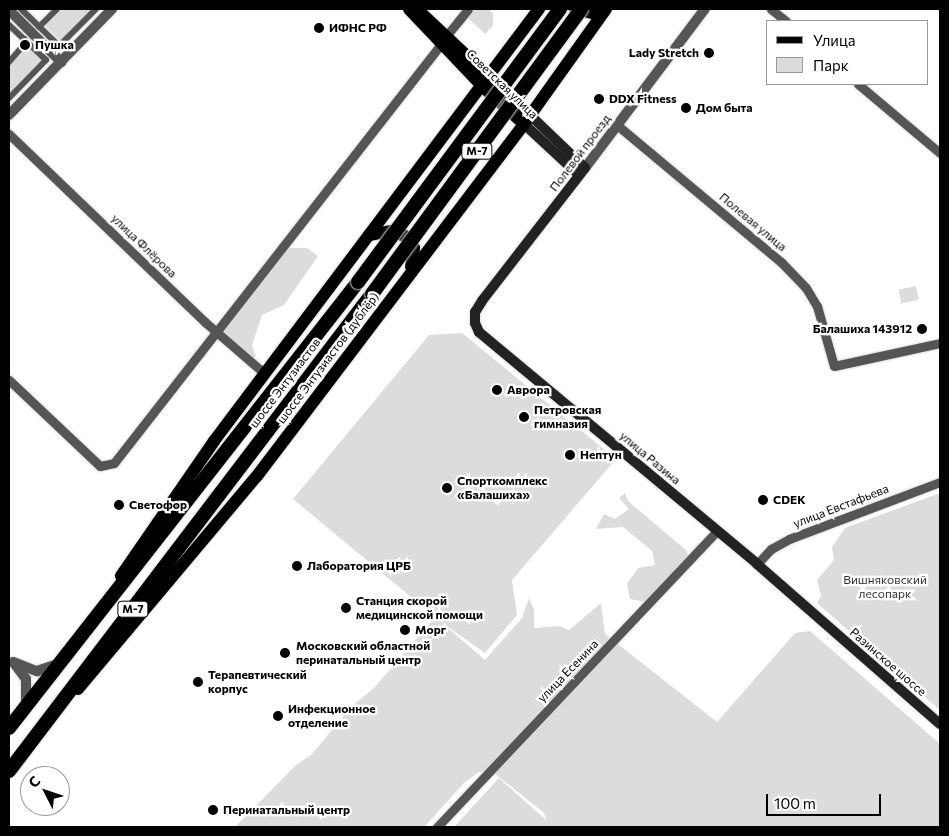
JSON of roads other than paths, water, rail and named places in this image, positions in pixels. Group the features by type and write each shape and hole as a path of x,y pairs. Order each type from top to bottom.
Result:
{"highway":[{"name":"шоссе Энтузиастов","path":"9,728 86,627 193,496 358,282 560,9"},
{"name":"шоссе Энтузиастов","path":"9,771 372,294 581,9"}],"main road":[{"name":"Советская улица","path":"409,9 490,75 527,120"},
{"name":"Советская улица","path":"417,9 482,86 527,120 582,172"},
{"path":"86,627 178,491 539,9"},
{"path":"576,9 593,13 606,9"},
{"name":"шоссе Энтузиастов (дублёр)","path":"57,710 114,648 257,476 408,274 527,120 606,9"},
{"name":"Полевой проезд","path":"475,312 582,172"},
{"path":"369,235 391,231 409,239 414,254 408,274"},
{"name":"улица Разина","path":"475,312 474,323 479,332 819,618"},
{"name":"Разинское шоссе","path":"819,618 940,724"}],"street":[{"path":"21,9 59,46 96,9"},
{"path":"39,27 57,9"},
{"path":"9,115 112,9"},
{"path":"9,380 100,466 114,463 468,9"},
{"name":"Полевой проезд","path":"582,172 704,9"},
{"path":"771,9 785,20"},
{"path":"9,10 61,62"},
{"path":"9,25 26,44 46,60 9,98"},
{"path":"9,62 26,44"},
{"path":"859,85 940,153"},
{"name":"Полевая улица","path":"617,125 781,262 806,288 816,306 834,366 940,345"},
{"name":"улица Флёрова","path":"9,134 216,332 265,374"},
{"name":"улица Евстафьева","path":"757,564 771,549 789,539 940,482"},
{"name":"улица Есенина","path":"437,827 717,531"},
{"path":"11,660 37,671 59,662"},
{"path":"11,660 26,679 26,706"}],"place":[{"name":"ИФНС РФ","path":"319,28"},
{"name":"Пушка","path":"25,45"},
{"name":"Lady Stretch","path":"709,53"},
{"name":"DDX Fitness","path":"599,99"},
{"name":"Дом быта","path":"686,108"},
{"name":"Балашиха 143912","path":"922,329"},
{"name":"Аврора","path":"497,390"},
{"name":"Петровская гимназия","path":"524,417"},
{"name":"Нептун","path":"570,455"},
{"name":"Спорткомплекс «Балашиха»","path":"447,488"},
{"name":"CDEK","path":"763,500"},
{"name":"Светофор","path":"119,505"},
{"name":"Лаборатория ЦРБ","path":"297,566"},
{"name":"Станция скорой медицинской помощи","path":"346,608"},
{"name":"Морг","path":"405,630"},
{"name":"Московский областной перинатальный центр","path":"285,653"},
{"name":"Терапевтический корпус","path":"198,682"},
{"name":"Инфекционное отделение","path":"278,716"},
{"name":"Перинатальный центр","path":"213,810"}],"park label":[{"name":"Вишняковский лесопарк","path":"885,587"}]}
